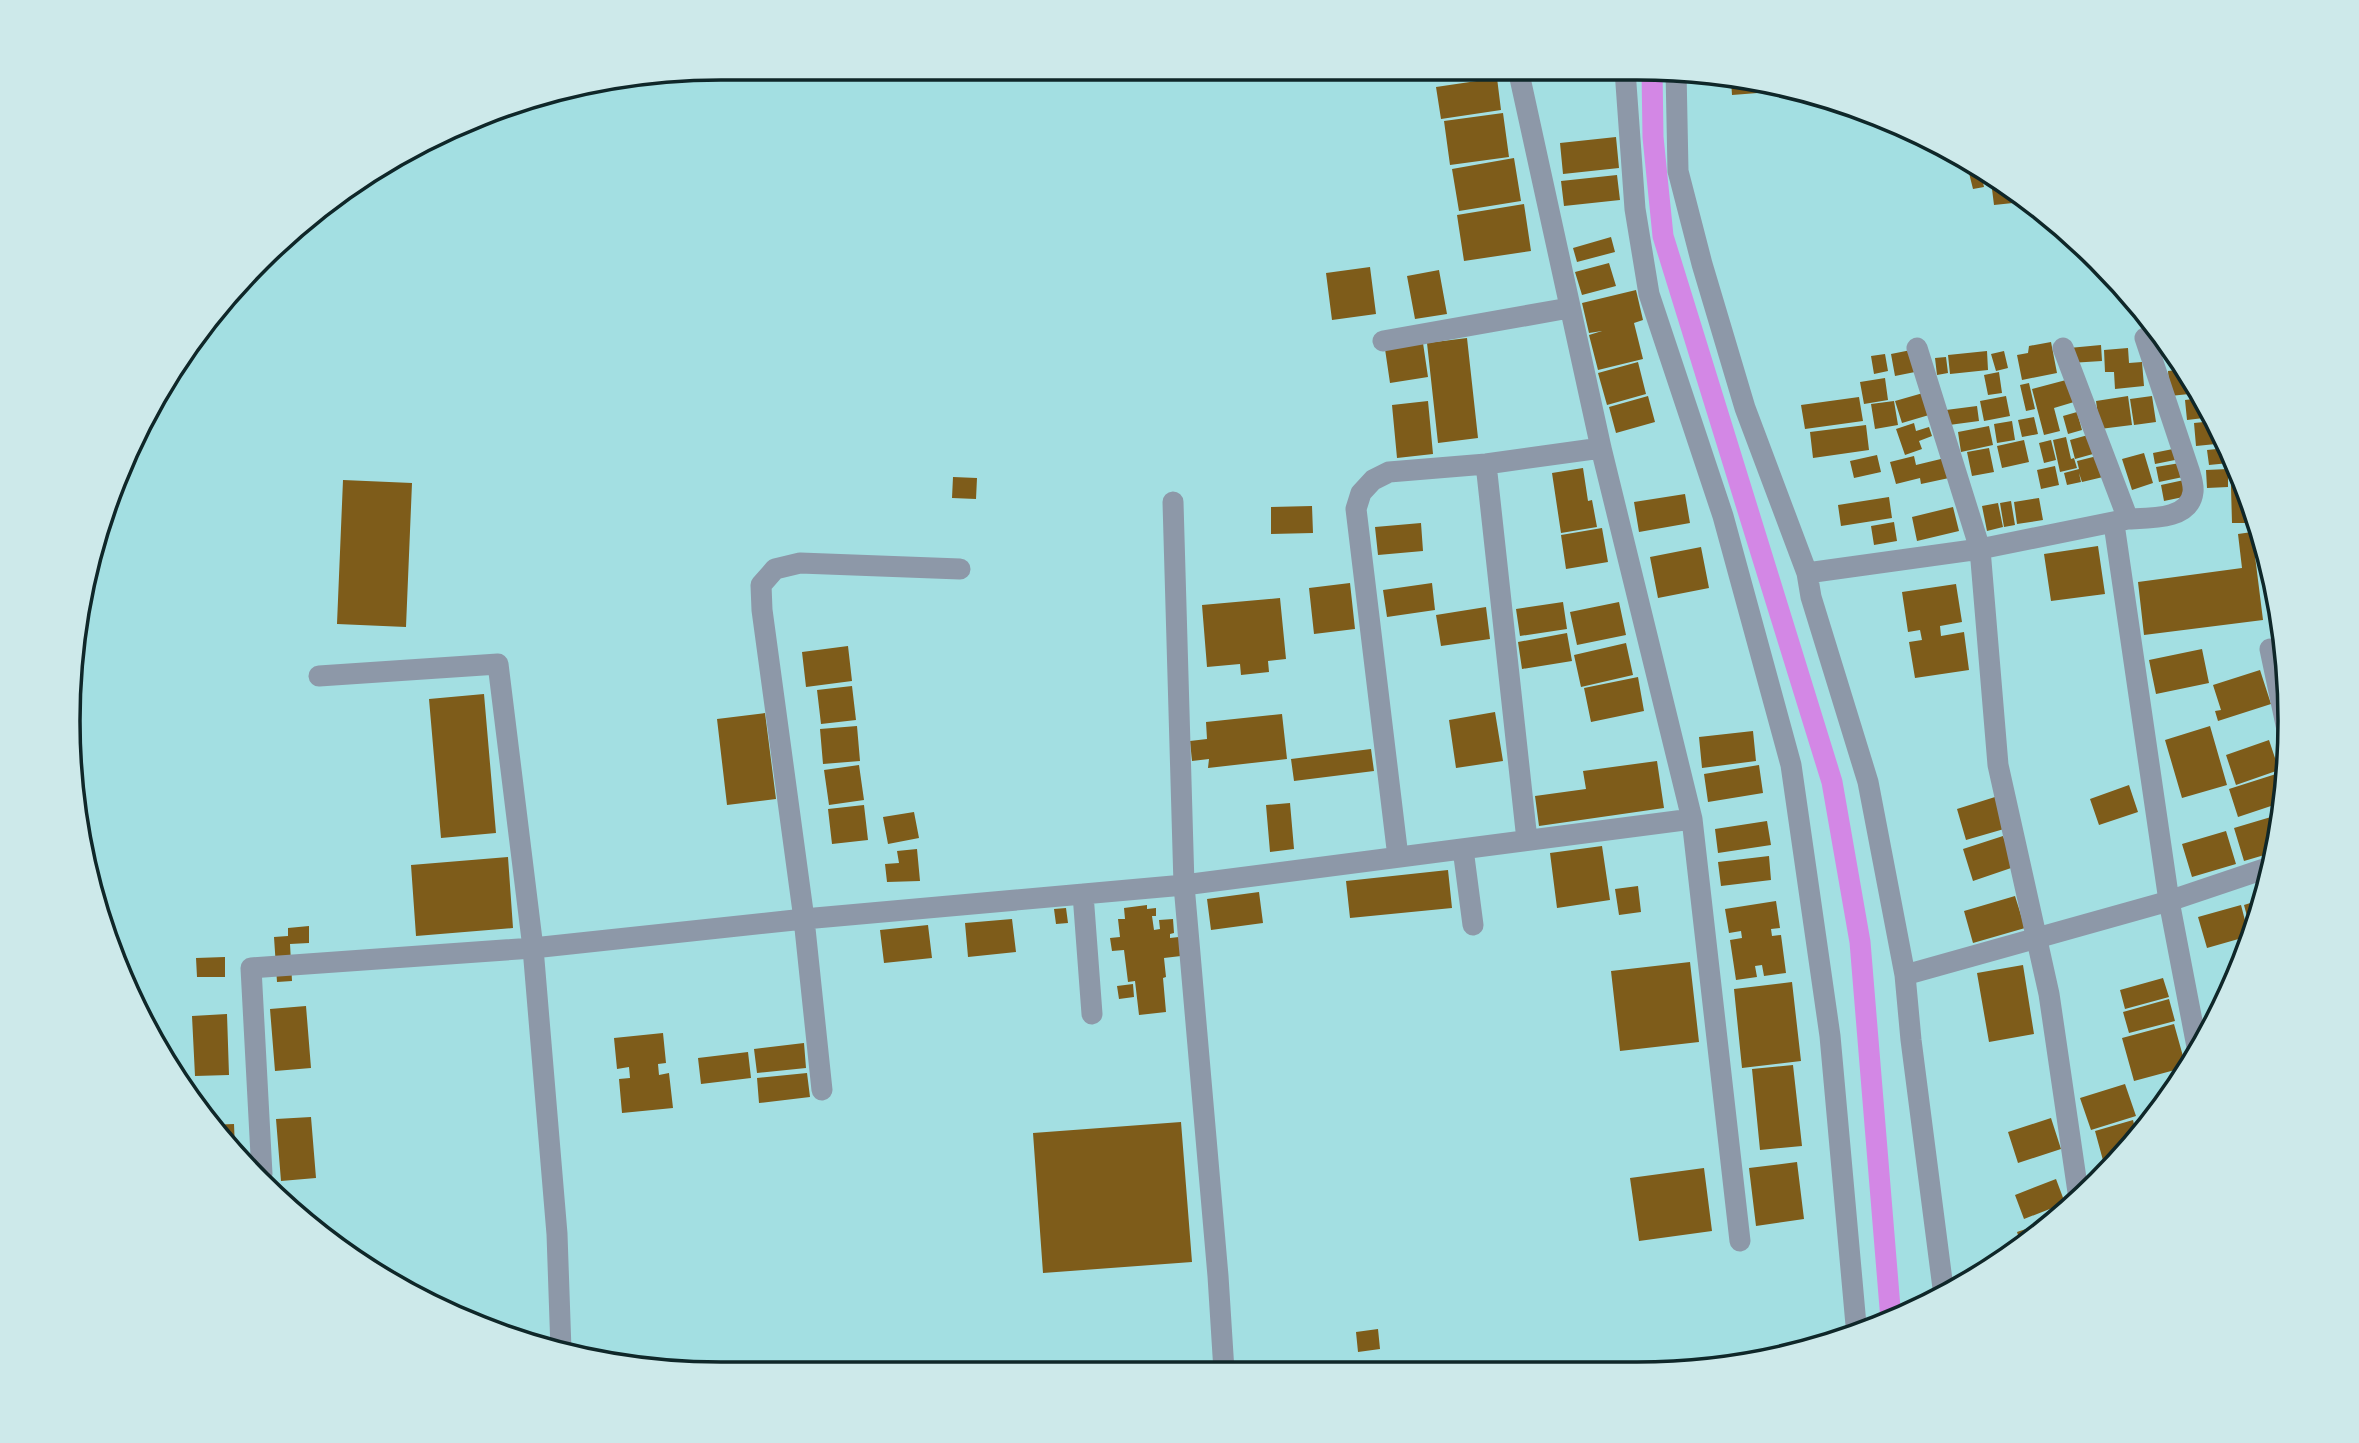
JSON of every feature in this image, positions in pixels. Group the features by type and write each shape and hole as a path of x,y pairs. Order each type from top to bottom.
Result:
{"street":[{"path":"1520,80 1601,448 1692,819 1740,1241"},
{"path":"1626,80 1634,209 1649,293 1723,516 1791,765 1830,1036 1856,1324"},
{"path":"1676,82 1678,171 1702,264 1745,408 1807,573 1811,597 1868,782 1905,975 1943,1285"},
{"path":"1383,341 1569,308"},
{"path":"1807,573 1980,549 2177,513 2190,505 2194,490 2145,338"},
{"path":"1917,348 1980,549 1998,765 2049,994 2077,1187"},
{"path":"2063,348 2121,522 2168,901 2195,1038"},
{"path":"1398,857 1356,509 1361,493 1373,480 1389,472 1486,464 1601,448"},
{"path":"1486,464 1527,840"},
{"path":"1173,502 1184,885 1219,1276 1224,1362"},
{"path":"822,1090 804,919 762,610 761,585 775,569 800,563 960,569"},
{"path":"2270,649 2277,682"},
{"path":"319,676 498,664 533,948 557,1234 561,1342"},
{"path":"262,1168 251,968 533,948 804,919 1184,885 1692,819"},
{"path":"1463,849 1473,925"},
{"path":"1905,975 2168,901 2261,870"},
{"path":"1083,894 1092,1014"}],"building":[{"path":"1497,80 1501,110 1441,119 1436,87"},
{"path":"1732,88 1761,93 1732,95"},
{"path":"1503,113 1509,157 1450,165 1444,121"},
{"path":"1616,137 1619,168 1563,174 1560,143"},
{"path":"1514,158 1521,201 1459,211 1452,169"},
{"path":"1969,173 1983,182 1984,187 1973,189"},
{"path":"1617,175 1620,200 1564,206 1561,181"},
{"path":"1992,188 2013,203 1994,205"},
{"path":"1524,204 1531,251 1464,261 1457,215"},
{"path":"1611,237 1615,252 1577,262 1573,248"},
{"path":"1609,263 1616,286 1582,295 1575,272"},
{"path":"1370,267 1376,314 1332,320 1326,273"},
{"path":"1439,270 1447,314 1415,319 1407,276"},
{"path":"1636,290 1643,320 1634,323 1643,359 1598,370 1589,335 1602,331 1589,333 1582,303"},
{"path":"1467,338 1478,438 1438,443 1427,343"},
{"path":"2051,342 2057,373 2022,380 2017,355 2028,353 2029,346"},
{"path":"1423,343 1428,377 1390,383 1385,349"},
{"path":"2101,345 2102,361 2070,363 2069,348"},
{"path":"2128,348 2129,363 2142,362 2144,386 2115,389 2114,372 2105,372 2104,350"},
{"path":"1911,350 1915,372 1895,376 1891,354"},
{"path":"1987,351 1988,370 1950,374 1948,355"},
{"path":"2004,351 2008,368 1996,371 1991,354"},
{"path":"1885,354 1888,371 1874,374 1871,356"},
{"path":"1946,357 1948,373 1937,375 1935,358"},
{"path":"1638,362 1646,394 1607,405 1598,373"},
{"path":"2173,370 2189,394 2170,396 2168,371"},
{"path":"1999,372 2002,393 1988,395 1984,375"},
{"path":"1885,378 1888,400 1864,404 1860,382"},
{"path":"2066,380 2074,402 2054,408 2060,431 2044,435 2032,389"},
{"path":"2029,383 2035,409 2026,411 2020,385"},
{"path":"1923,393 1929,415 1902,423 1895,401"},
{"path":"1648,396 1655,422 1616,433 1609,407"},
{"path":"2006,396 2010,416 1984,421 1980,401"},
{"path":"2128,396 2132,425 2100,429 2096,401"},
{"path":"2152,396 2156,422 2134,425 2130,399"},
{"path":"1859,397 1863,421 1805,429 1801,405"},
{"path":"2192,399 2202,418 2187,420 2185,400"},
{"path":"1428,401 1433,454 1397,458 1392,405"},
{"path":"1894,401 1898,425 1875,429 1871,404"},
{"path":"1977,406 1979,421 1949,425 1946,410"},
{"path":"2077,412 2082,430 2068,434 2063,416"},
{"path":"2034,417 2038,434 2022,437 2018,420"},
{"path":"2012,421 2015,440 1997,443 1994,424"},
{"path":"2204,422 2215,444 2196,446 2194,423"},
{"path":"1914,423 1916,431 1929,427 1932,436 1919,441 1922,449 1905,455 1896,429"},
{"path":"1866,425 1869,450 1813,458 1810,432"},
{"path":"1989,426 1993,445 1961,452 1958,432"},
{"path":"2088,435 2093,454 2075,459 2070,440"},
{"path":"2066,437 2071,459 2074,458 2077,468 2060,472 2053,440"},
{"path":"2024,440 2029,462 2002,468 1997,446"},
{"path":"2051,440 2056,460 2044,463 2039,443"},
{"path":"1989,448 1994,472 1972,476 1967,452"},
{"path":"2173,449 2175,460 2155,464 2153,453"},
{"path":"2217,449 2224,463 2209,465 2207,450"},
{"path":"2144,453 2153,483 2132,490 2122,459"},
{"path":"1877,455 1881,472 1854,478 1850,461"},
{"path":"1914,456 1916,465 1945,458 1949,478 1921,484 1920,478 1896,484 1890,462"},
{"path":"2097,456 2103,477 2082,482 2079,473 2081,482 2067,485 2064,473 2079,469 2077,461"},
{"path":"2180,463 2183,477 2159,482 2156,467"},
{"path":"2055,466 2059,485 2041,489 2037,470"},
{"path":"1583,468 1588,501 1592,500 1597,527 1561,533 1552,473"},
{"path":"2227,469 2228,487 2207,488 2206,470"},
{"path":"953,477 977,478 976,499 952,498"},
{"path":"2231,478 2247,523 2232,523"},
{"path":"343,480 412,483 406,627 337,624"},
{"path":"2184,480 2188,496 2164,501 2161,485"},
{"path":"1685,494 1690,523 1639,532 1634,502"},
{"path":"1889,497 1892,518 1841,526 1838,505"},
{"path":"2039,498 2043,520 2017,524 2014,502"},
{"path":"2011,501 2015,525 2004,527 2000,503"},
{"path":"1998,503 2003,527 1987,531 1982,506"},
{"path":"1312,506 1313,533 1271,534 1271,507"},
{"path":"1953,507 1959,531 1917,541 1912,517"},
{"path":"1894,522 1897,541 1874,545 1871,526"},
{"path":"1421,523 1423,551 1378,555 1375,527"},
{"path":"1602,528 1608,562 1566,569 1561,535"},
{"path":"2250,532 2254,546 2263,620 2144,635 2138,582 2242,568 2238,534"},
{"path":"2098,546 2105,594 2051,601 2044,554"},
{"path":"1701,547 1709,588 1658,598 1650,557"},
{"path":"1350,583 1355,629 1314,634 1309,588"},
{"path":"1432,583 1435,610 1387,617 1383,590"},
{"path":"1956,584 1962,622 1940,626 1941,636 1964,632 1969,670 1915,678 1909,642 1922,640 1920,630 1908,632 1902,592"},
{"path":"1280,598 1286,659 1268,661 1269,672 1241,675 1240,664 1207,667 1202,605"},
{"path":"1563,602 1567,629 1520,636 1516,609"},
{"path":"1619,602 1626,635 1577,645 1570,612"},
{"path":"1486,607 1490,639 1441,646 1436,615"},
{"path":"1567,633 1572,661 1522,669 1518,642"},
{"path":"1626,643 1633,675 1581,687 1574,655"},
{"path":"848,646 852,681 806,687 802,652"},
{"path":"2202,649 2209,683 2156,694 2149,660"},
{"path":"2260,670 2271,704 2218,721 2215,711 2221,710 2213,685"},
{"path":"1638,677 1644,711 1591,722 1584,688"},
{"path":"852,686 856,720 821,724 817,690"},
{"path":"484,694 496,833 441,838 429,699"},
{"path":"1495,712 1503,761 1456,768 1449,720"},
{"path":"765,713 776,799 727,805 717,719"},
{"path":"1282,714 1287,759 1208,768 1209,759 1192,761 1190,741 1207,739 1206,722"},
{"path":"857,726 860,761 823,764 820,729"},
{"path":"2210,726 2227,785 2182,798 2165,740"},
{"path":"1753,731 1756,761 1702,768 1699,737"},
{"path":"2269,740 2277,764 2276,771 2236,785 2226,755"},
{"path":"1371,749 1374,771 1294,781 1291,759"},
{"path":"1657,761 1664,808 1539,826 1535,796 1586,789 1583,771"},
{"path":"859,765 864,800 829,805 824,770"},
{"path":"1759,765 1763,793 1708,802 1704,774"},
{"path":"2276,774 2273,805 2238,817 2229,789"},
{"path":"2129,785 2138,812 2099,825 2090,799"},
{"path":"1995,797 2004,829 1966,840 1957,809"},
{"path":"1290,803 1294,849 1270,852 1266,805"},
{"path":"864,805 868,840 832,844 828,809"},
{"path":"914,812 919,838 888,844 883,817"},
{"path":"2271,817 2264,855 2244,861 2234,828"},
{"path":"1767,821 1771,845 1718,853 1715,829"},
{"path":"2226,831 2236,864 2192,877 2182,844"},
{"path":"2003,836 2014,867 1973,881 1963,849"},
{"path":"1602,846 1610,900 1557,908 1550,853"},
{"path":"917,849 920,881 887,882 885,864 899,863 897,851"},
{"path":"1769,856 1771,880 1721,886 1718,862"},
{"path":"508,857 513,928 416,936 411,865"},
{"path":"1448,870 1452,908 1350,918 1346,881"},
{"path":"1638,886 1641,912 1619,915 1615,889"},
{"path":"1259,892 1263,923 1211,930 1207,899"},
{"path":"2015,896 2025,928 1973,943 1964,911"},
{"path":"1776,901 1780,928 1771,929 1772,936 1781,935 1786,973 1764,976 1762,965 1755,966 1757,977 1736,980 1730,940 1742,938 1741,931 1729,933 1725,909"},
{"path":"2252,902 2247,917 2244,905"},
{"path":"1147,905 1147,909 1156,908 1156,916 1152,916 1154,930 1160,929 1159,920 1173,919 1174,933 1170,934 1170,938 1179,937 1181,956 1164,958 1166,1012 1139,1015 1135,981 1128,982 1124,950 1112,951 1110,938 1120,937 1118,919 1125,919 1124,908"},
{"path":"2241,905 2246,923 2240,939 2207,948 2198,917"},
{"path":"1066,908 1068,923 1056,924 1054,909"},
{"path":"1012,919 1016,952 968,957 965,923"},
{"path":"928,925 932,958 884,963 880,930"},
{"path":"309,926 309,943 290,944 292,981 277,982 274,937 288,936 288,928"},
{"path":"225,957 225,977 197,977 196,958"},
{"path":"1690,962 1699,1042 1620,1051 1611,971"},
{"path":"2023,965 2034,1034 1989,1042 1977,973"},
{"path":"2163,978 2169,997 2125,1009 2120,990"},
{"path":"1792,982 1801,1061 1742,1068 1734,989"},
{"path":"1133,984 1134,997 1119,999 1117,986"},
{"path":"2169,999 2175,1021 2129,1033 2123,1012"},
{"path":"306,1006 311,1068 275,1071 270,1009"},
{"path":"227,1014 229,1075 195,1076 192,1016"},
{"path":"2174,1024 2183,1057 2175,1070 2134,1081 2122,1038"},
{"path":"663,1033 666,1063 658,1064 659,1075 669,1073 673,1108 622,1113 619,1079 630,1078 629,1067 617,1069 614,1038"},
{"path":"804,1043 806,1068 757,1073 754,1049"},
{"path":"748,1052 751,1078 701,1084 698,1058"},
{"path":"1793,1065 1802,1146 1760,1150 1752,1069"},
{"path":"807,1073 810,1097 759,1103 757,1078"},
{"path":"2125,1084 2136,1116 2091,1130 2080,1098"},
{"path":"311,1117 316,1178 281,1181 276,1119"},
{"path":"2051,1118 2061,1149 2018,1163 2008,1132"},
{"path":"2133,1120 2134,1126 2103,1161 2095,1131"},
{"path":"1181,1122 1192,1262 1043,1273 1033,1133"},
{"path":"223,1124 234,1124 235,1138"},
{"path":"1797,1162 1804,1219 1756,1226 1749,1168"},
{"path":"1704,1168 1712,1231 1639,1241 1630,1178"},
{"path":"2056,1179 2064,1200 2056,1207 2024,1219 2015,1195"},
{"path":"2031,1227 2019,1237 2017,1232"},
{"path":"1378,1329 1380,1349 1358,1352 1356,1332"}],"waterway":[{"path":"1652,81 1653,137 1663,236 1832,782 1860,942 1890,1311"}]}
